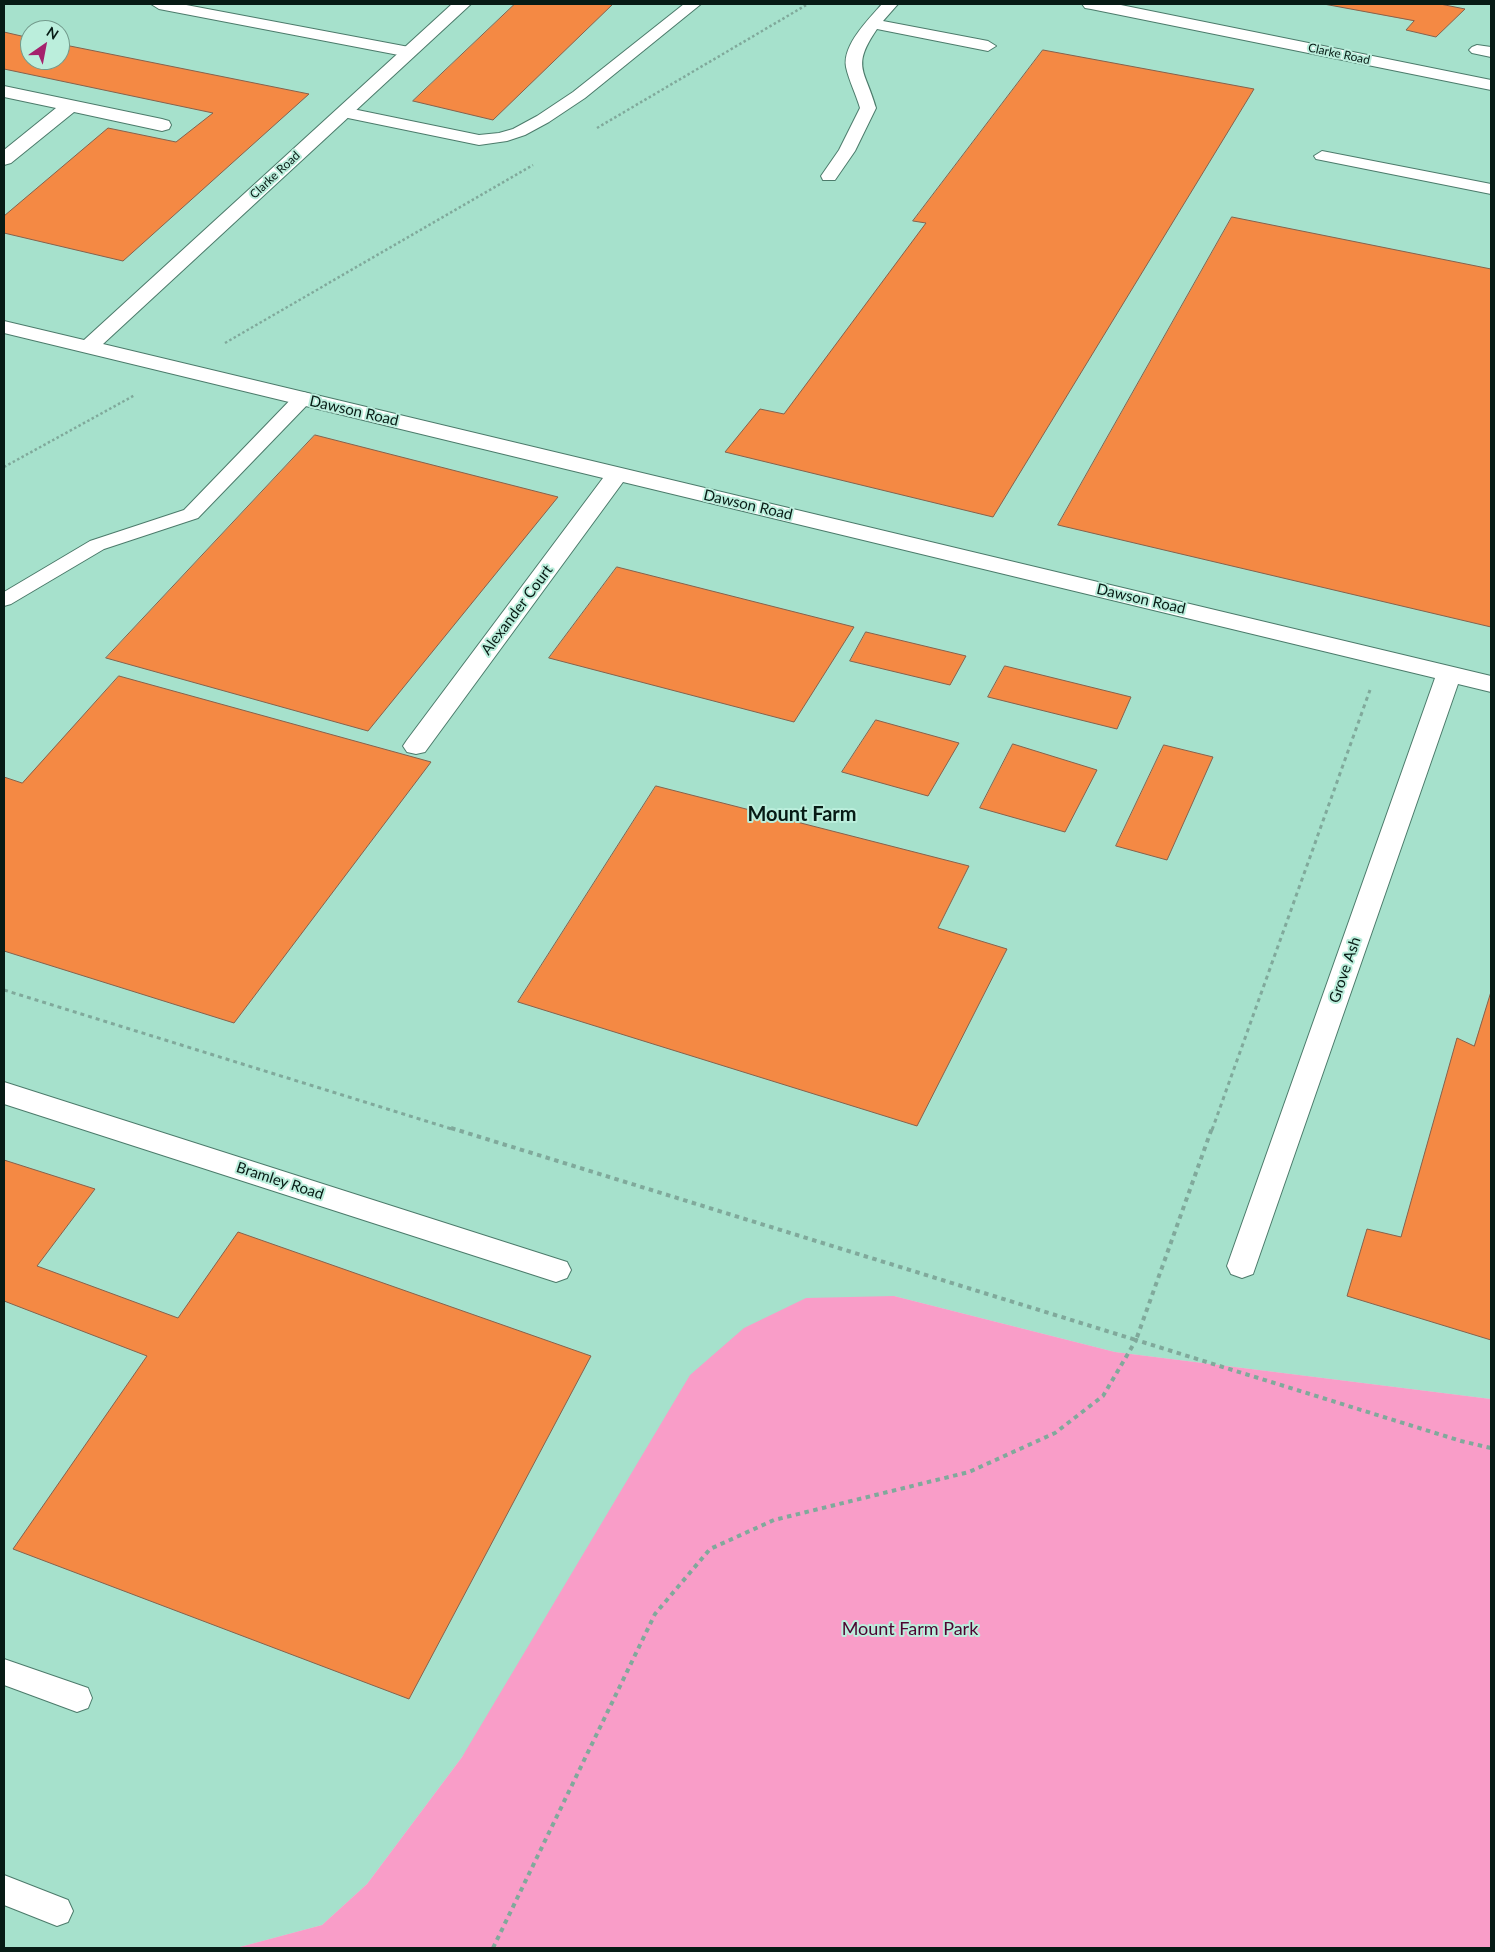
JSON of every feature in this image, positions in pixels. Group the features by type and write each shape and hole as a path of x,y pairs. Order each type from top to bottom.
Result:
{"street":[{"name":"Clarke Road","path":"88,347 462,4"},
{"name":"Clarke Road","path":"1091,4 1191,17 1491,85"},
{"path":"4,92 162,125"},
{"path":"4,159 70,106"},
{"name":"Dawson Road","path":"4,327 1491,684"},
{"name":"Alexander Court","path":"416,746 618,474"},
{"name":"Grove Ash","path":"1242,1266 1448,674"},
{"name":"Bramley Road","path":"4,1093 556,1270"}],"lane":[{"path":"159,4 409,52"},
{"path":"343,112 479,140 501,138 519,132 579,95 693,4"},
{"path":"829,176 856,136 868,108 862,88 855,75 852,61 854,55 874,24 890,4"},
{"path":"874,24 988,46"},
{"path":"1322,156 1491,189"},
{"path":"4,600 97,545 191,514 303,398"},
{"path":"4,1672 77,1698"},
{"path":"4,1890 56,1911"}],"path":[{"path":"591,131 808,4"},
{"path":"4,467 180,369 540,160"},
{"path":"493,1948 655,1614 710,1549 774,1520 969,1472 1055,1433 1103,1396 1136,1340 1383,657"},
{"path":"4,990 1461,1441 1491,1448"}],"shaded area":[{"path":"4,4 1491,4 1491,1399 1115,1352 894,1296 462,1757 367,1884 322,1925 236,1948 4,1948"}],"green space":[{"name":"Mount Farm Park","path":"894,1296 1115,1352 1491,1399 1491,1948 236,1948 322,1925 367,1884 462,1757 690,1375 744,1328 806,1298"}],"building":[{"path":"515,4 613,4 493,120 413,101"},
{"path":"1324,4 1440,4 1465,9 1436,37 1406,30 1414,21"},
{"path":"4,32 20,36 20,70 70,70 70,46 309,94 123,261 4,233 4,216 108,128 176,142 213,113 4,69"},
{"path":"1043,50 1254,89 993,517 725,452 760,409 784,414 926,223 913,221"},
{"path":"1232,217 1491,269 1491,627 1058,525"},
{"path":"315,435 558,497 368,731 106,658"},
{"path":"617,567 854,627 794,722 549,658"},
{"path":"866,632 966,656 950,685 850,661"},
{"path":"1005,666 1131,697 1117,729 988,697"},
{"path":"119,676 431,762 234,1023 4,951 4,777 22,783"},
{"path":"876,720 959,743 928,796 842,772"},
{"path":"1013,744 1097,770 1065,832 980,808"},
{"path":"1164,745 1213,757 1167,860 1116,846"},
{"path":"656,786 969,866 938,928 1007,949 917,1126 518,1002"},
{"path":"1491,992 1491,1340 1347,1296 1367,1229 1401,1237 1457,1038 1474,1046"},
{"path":"4,1160 95,1189 37,1266 178,1318 238,1232 591,1356 409,1699 13,1549 147,1356 4,1301"}],"district":[{"name":"Mount Farm","path":"802,815"}]}
